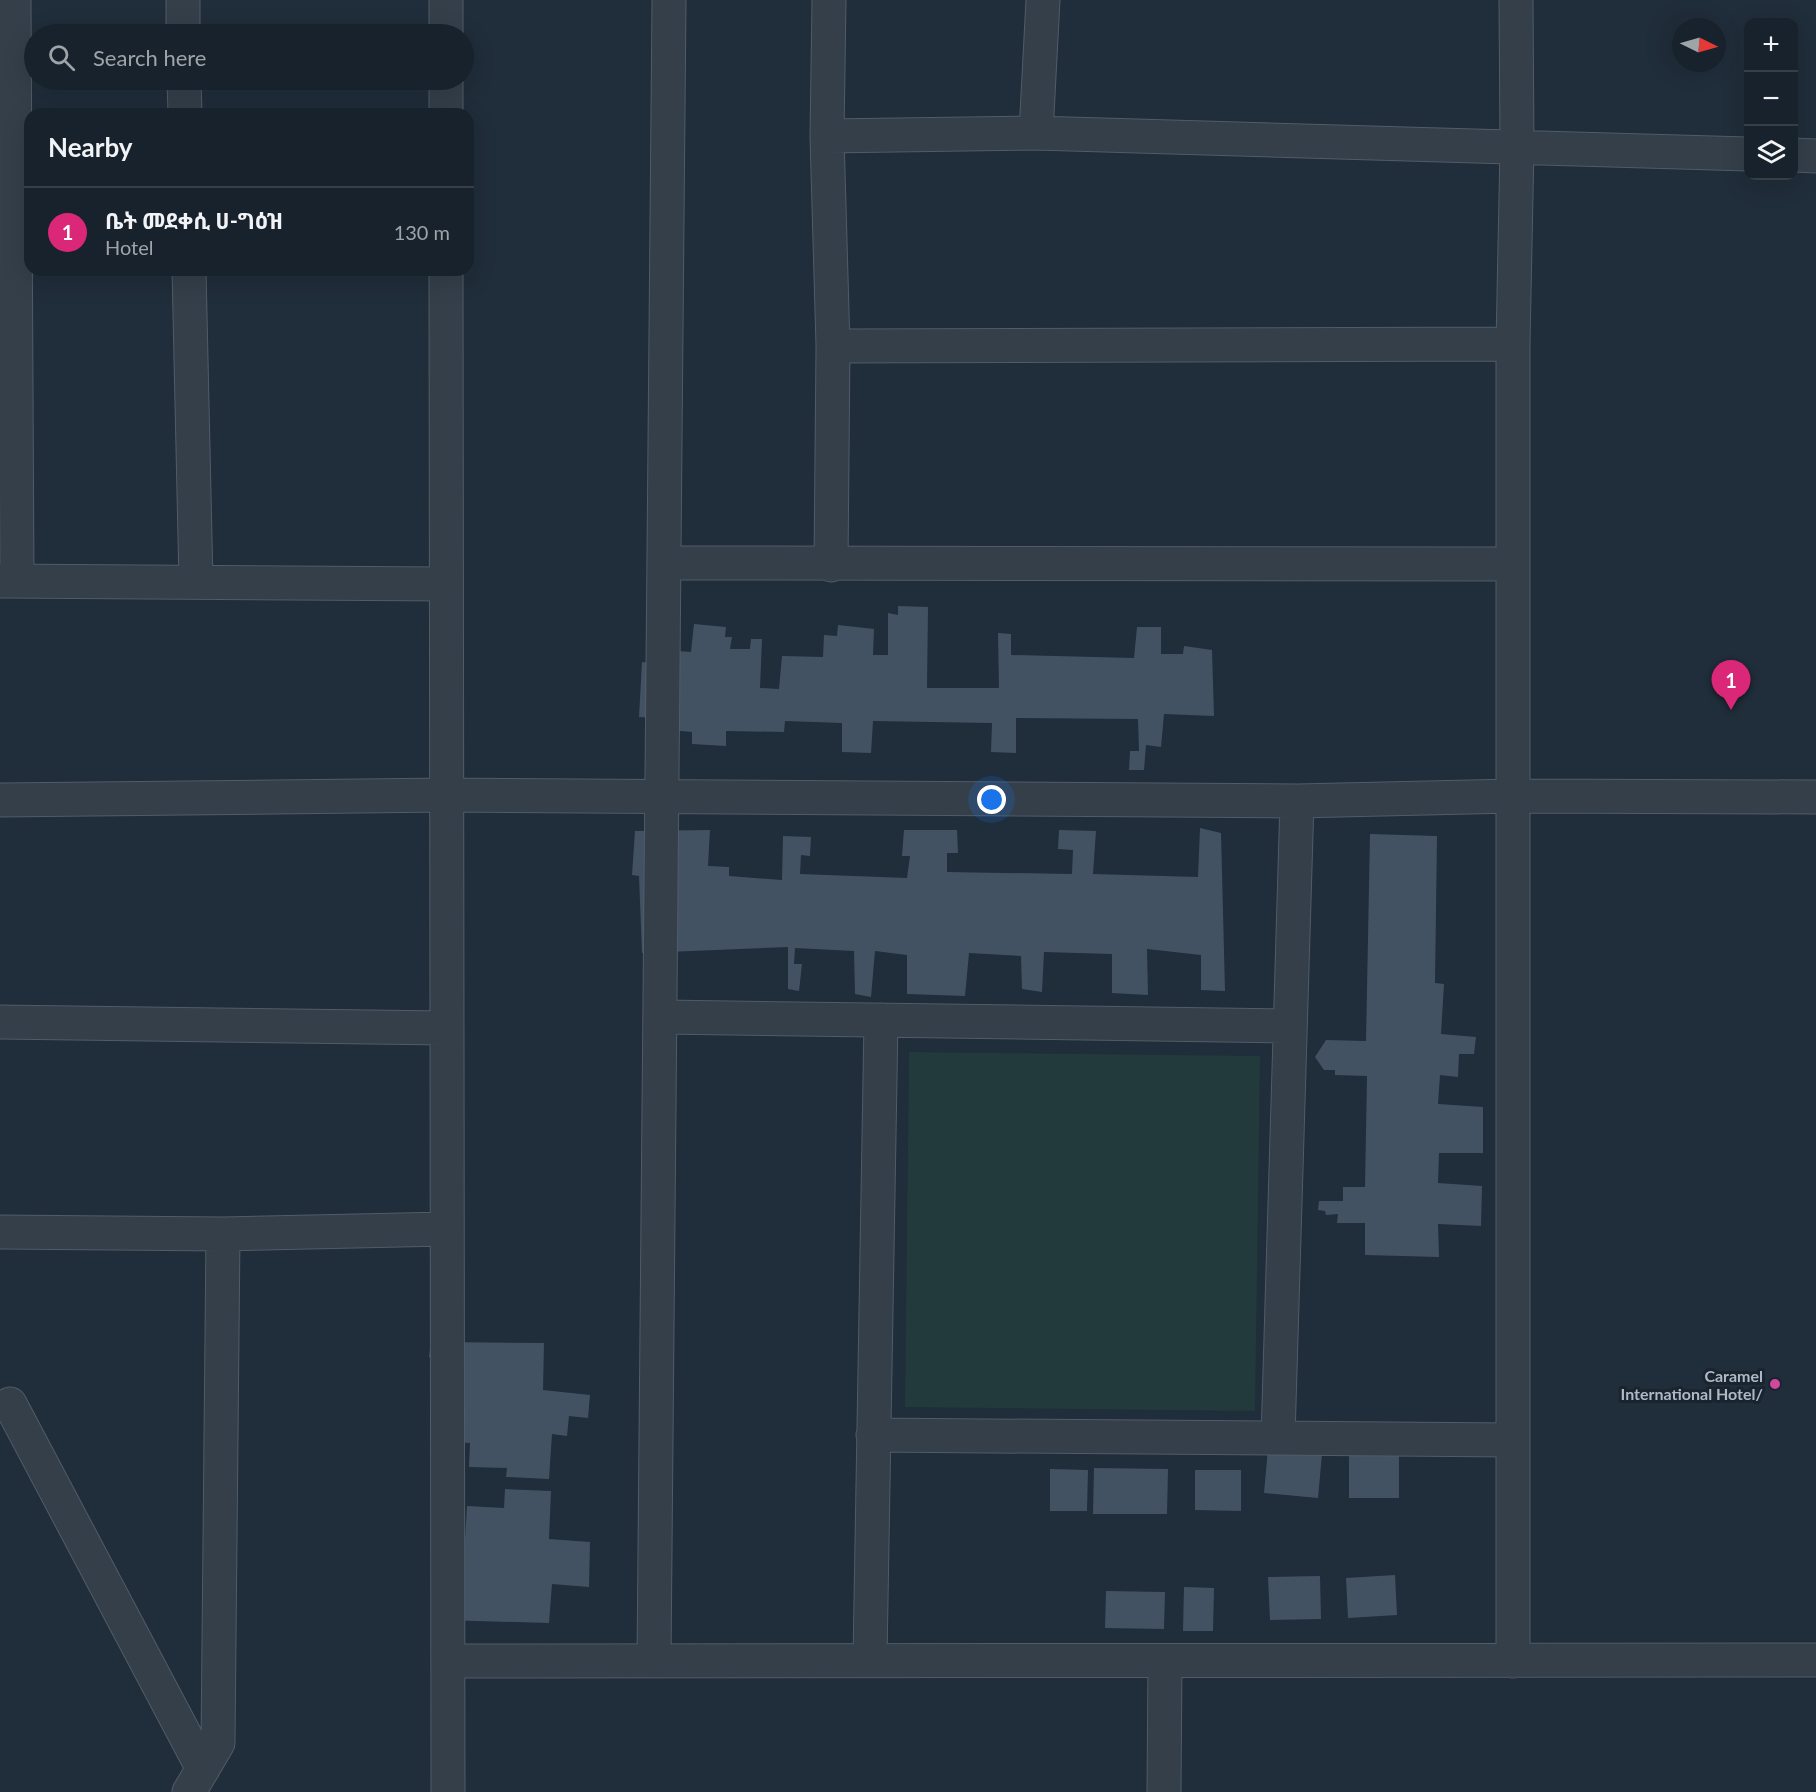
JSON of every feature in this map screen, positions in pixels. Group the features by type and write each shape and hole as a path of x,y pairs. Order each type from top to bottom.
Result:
{"street":[{"path":"14,0 8,581 446,584"},
{"path":"183,0 183,24"},
{"path":"446,0 446,24"},
{"path":"654,1661 662,1017 669,0"},
{"path":"829,0 827,136 833,346 831,565"},
{"path":"1036,133 1043,0"},
{"path":"1513,1661 1513,344 1517,147 1516,0"},
{"path":"184,90 185,108"},
{"path":"446,90 446,108"},
{"path":"827,136 1036,133 1744,154"},
{"path":"1798,155 1816,156"},
{"path":"189,276 196,582"},
{"path":"446,276 448,1792"},
{"path":"833,346 1513,344"},
{"path":"664,563 831,565 1052,561 1513,564"},
{"path":"0,800 446,795 1297,801 1513,796 1816,797"},
{"path":"1278,1438 1297,801"},
{"path":"662,1017 1290,1026"},
{"path":"870,1659 881,1020"},
{"path":"0,1022 446,1028"},
{"path":"0,1232 223,1234 446,1229"},
{"path":"196,1781 218,1743 223,1234"},
{"path":"10,1404 196,1781"},
{"path":"873,1435 1512,1440"},
{"path":"449,1661 1816,1660"},
{"path":"1164,1792 1165,1661"}],"green space":[{"path":"909,1052 1260,1056 1255,1411 905,1407"}],"building":[{"path":"898,606 928,607 927,688 999,688 998,633 1011,634 1011,655 1134,658 1137,627 1161,627 1161,654 1183,654 1184,646 1212,650 1214,716 1164,714 1161,747 1146,745 1144,770 1129,770 1130,751 1139,751 1138,719 1016,718 1016,753 991,752 992,723 873,721 871,753 842,752 842,723 785,721 784,732 726,731 726,746 692,744 692,732 661,729 662,718 639,717 642,662 661,664 663,650 691,652 694,624 726,627 725,637 732,637 730,649 750,649 751,639 762,639 760,688 779,689 782,656 823,657 824,635 837,636 838,625 874,629 873,655 888,655 888,613 898,615"},
{"path":"1200,828 1221,833 1225,991 1201,990 1201,955 1147,949 1148,995 1112,993 1112,954 1044,952 1042,992 1022,989 1021,956 969,953 965,996 907,994 907,955 875,951 871,997 855,994 854,951 795,948 794,964 802,964 799,991 788,989 788,947 642,953 639,876 632,875 635,831 710,830 708,866 729,867 729,876 782,880 783,836 811,837 810,856 801,855 800,874 907,878 910,856 902,856 904,830 957,830 958,853 947,853 947,872 1072,874 1073,850 1058,849 1059,830 1096,831 1093,874 1198,877"},
{"path":"1370,834 1437,836 1435,983 1444,984 1441,1034 1476,1037 1474,1054 1459,1054 1458,1077 1440,1075 1438,1104 1483,1107 1483,1153 1439,1153 1438,1183 1482,1186 1481,1226 1438,1224 1439,1257 1365,1255 1365,1223 1337,1223 1338,1214 1326,1215 1325,1211 1318,1210 1319,1201 1343,1201 1343,1187 1365,1187 1367,1076 1335,1075 1335,1070 1324,1070 1315,1057 1326,1040 1366,1041"},
{"path":"437,1342 544,1343 543,1390 590,1395 588,1418 569,1416 567,1436 552,1434 549,1479 506,1477 507,1468 469,1467 470,1443 430,1440 435,1358 429,1357 430,1349 437,1350"},
{"path":"1268,1449 1322,1454 1318,1498 1264,1493"},
{"path":"1349,1451 1399,1452 1399,1498 1349,1498"},
{"path":"1094,1468 1168,1469 1167,1514 1093,1514"},
{"path":"1050,1469 1088,1470 1087,1511 1050,1511"},
{"path":"1195,1470 1241,1470 1241,1511 1195,1510"},
{"path":"505,1489 551,1491 549,1539 590,1542 589,1587 552,1584 549,1623 441,1620 444,1576 431,1574 433,1538 465,1540 467,1506 504,1508"},
{"path":"1395,1575 1397,1615 1348,1618 1346,1578"},
{"path":"1320,1576 1321,1619 1270,1620 1268,1577"},
{"path":"1184,1587 1214,1588 1213,1631 1183,1631"},
{"path":"1106,1591 1165,1592 1164,1629 1105,1628"}],"place":[{"name":"ቤት መደቀሲ ሀ-ግዕዝ","path":"1731,710"},
{"name":"Caramel International Hotel/","path":"1775,1384"}]}
